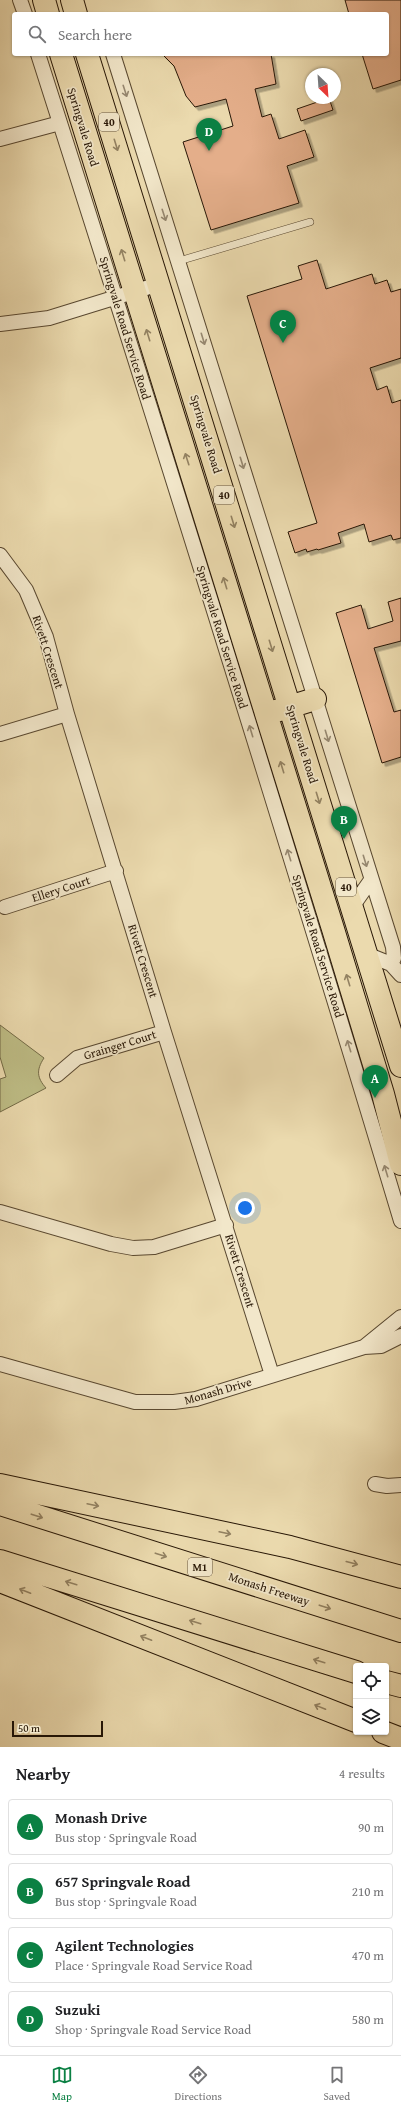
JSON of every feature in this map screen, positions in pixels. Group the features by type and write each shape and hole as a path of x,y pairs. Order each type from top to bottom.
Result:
{"highway":[{"path":"44,0 47,12"},
{"path":"72,0 75,12"},
{"name":"Springvale Road","path":"62,56 125,295 225,615 266,714 351,1020 401,1164"},
{"name":"Springvale Road","path":"88,56 401,1066"},
{"path":"266,714 315,699"},
{"path":"351,1020 383,1009"},
{"path":"0,1485 290,1547 401,1577"},
{"name":"Monash Freeway","path":"0,1504 401,1631"},
{"path":"0,1561 353,1671"},
{"path":"0,1581 353,1720"},
{"path":"389,1683 401,1686"},
{"path":"389,1734 401,1739"}],"street":[{"name":"Springvale Road Service Road","path":"39,56 60,122 125,295"},
{"path":"114,56 393,947 394,958 392,964"},
{"path":"0,139 60,122"},
{"path":"0,324 49,318 159,284"},
{"name":"Rivett Crescent","path":"0,555 26,590 46,637 67,714 164,1032 272,1375"},
{"name":"Springvale Road Service Road","path":"225,615 351,1020 401,1222"},
{"path":"0,734 67,714"},
{"name":"Ellery Court","path":"5,907 116,871"},
{"path":"352,907 371,880"},
{"path":"366,954 392,964 401,975"},
{"name":"Grainger Court","path":"57,1075 77,1058 164,1032"},
{"path":"0,1212 111,1244 133,1248 154,1247 226,1225"},
{"name":"Monash Drive","path":"364,1347 401,1317"},
{"name":"Monash Drive","path":"0,1364 121,1399 150,1403 174,1402 196,1398 364,1347 380,1346 401,1336"},
{"path":"375,1484 387,1486 401,1485"}],"lane":[{"path":"179,261 310,222"}],"shaded area":[{"path":"0,1025 44,1058 40,1066 39,1077 46,1088 0,1112 0,1079 6,1077 0,1057"}],"building":[{"path":"345,0 401,0 401,80 373,89 363,56 389,56 389,12 348,12"},
{"path":"164,56 271,56 276,84 255,89 262,117 271,114 279,139 305,130 314,157 287,166 299,203 211,230 183,142 233,126 226,99 195,107 186,96 174,66"},
{"path":"312,104 331,104 333,110 301,121 297,109"},
{"path":"317,260 326,289 372,274 375,284 387,280 391,292 401,289 401,358 370,368 377,390 387,386 392,403 401,400 401,538 393,540 391,535 369,542 364,524 338,533 341,543 318,550 307,552 306,549 295,553 288,532 317,523 247,296 302,279 298,266"},
{"path":"401,598 401,641 374,648 394,712 401,710 401,757 382,763 336,613 361,605 368,629 393,621 388,602"}],"place":[{"name":"Suzuki","path":"209,151"},
{"name":"Agilent Technologies","path":"283,343"},
{"name":"657 Springvale Road","path":"344,839"},
{"name":"Monash Drive","path":"375,1098"}]}
